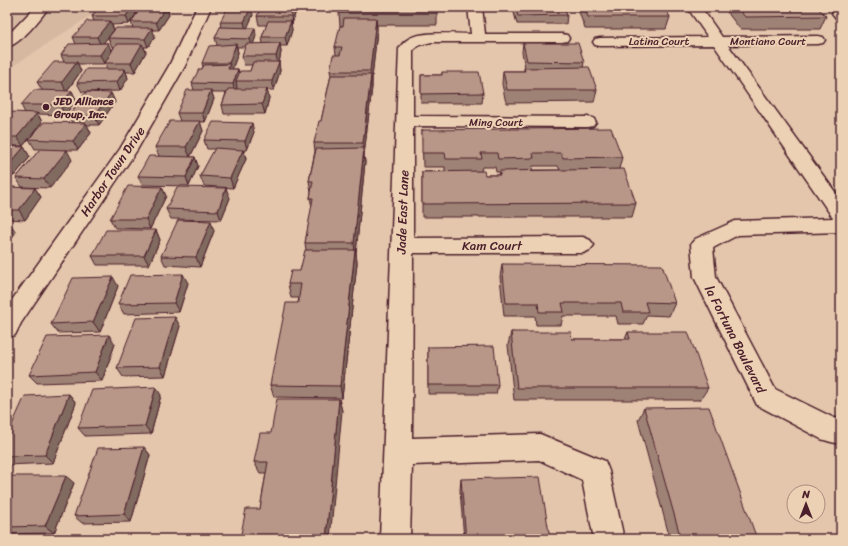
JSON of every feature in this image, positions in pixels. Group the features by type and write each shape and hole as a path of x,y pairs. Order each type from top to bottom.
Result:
{"street":[{"path":"7,43 19,33 42,7"},
{"name":"Harbor Town Drive","path":"7,328 12,318 128,150 177,66 204,7"},
{"path":"475,7 478,38"},
{"path":"694,7 841,215"},
{"name":"Jade East Lane","path":"395,539 406,49 414,41 432,38 562,38"},
{"name":"Montiano Court","path":"718,41 818,40"},
{"name":"Latina Court","path":"600,42 718,41"},
{"name":"Ming Court","path":"405,121 587,122"},
{"name":"la Fortuna Boulevard","path":"841,225 735,228 702,244 705,277 766,397 831,430 841,431"},
{"name":"Kam Court","path":"401,246 583,245"},
{"path":"398,452 540,447 595,471 609,539"}],"shaded area":[{"path":"7,7 104,7 7,70"}],"building":[{"path":"99,7 132,7 126,16 92,16"},
{"path":"142,7 166,7 156,22 131,22"},
{"path":"228,7 251,7 244,22 220,22"},
{"path":"261,7 293,7 291,16 257,16"},
{"path":"340,7 437,7 437,13 339,13"},
{"path":"516,7 564,7 567,15 518,16"},
{"path":"584,7 664,7 670,17 588,17"},
{"path":"737,7 817,7 826,16 745,17"},
{"path":"344,18 376,18 370,71 330,71 333,55 340,55 342,47 335,47 340,26 343,26"},
{"path":"87,21 110,21 97,37 73,37"},
{"path":"268,21 291,21 285,37 262,37"},
{"path":"220,27 255,28 250,39 215,38"},
{"path":"116,28 152,28 145,39 108,38"},
{"path":"108,43 100,55 61,55 69,44"},
{"path":"280,43 276,56 242,56 246,44"},
{"path":"523,43 578,43 584,62 527,61"},
{"path":"116,44 142,44 131,63 105,63"},
{"path":"236,44 229,63 202,63 209,46"},
{"path":"54,62 77,62 62,82 37,82"},
{"path":"253,62 279,62 272,81 236,81 240,71 250,71"},
{"path":"230,64 228,69 238,69 233,84 192,83 199,69 202,69 204,65"},
{"path":"589,67 597,90 507,90 503,71 525,71 524,68"},
{"path":"86,69 125,69 117,82 77,83"},
{"path":"442,72 479,72 483,93 421,94 421,75 442,75"},
{"path":"331,75 371,75 363,143 314,143 319,121 321,121"},
{"path":"228,89 267,89 262,104 222,105"},
{"path":"34,90 72,91 60,105 21,105"},
{"path":"187,90 211,90 202,113 177,113"},
{"path":"86,92 111,93 94,116 69,116"},
{"path":"10,112 37,113 17,137 7,137 7,115"},
{"path":"170,121 200,121 186,147 155,147"},
{"path":"44,122 86,123 73,141 29,139"},
{"path":"213,122 252,123 245,141 204,140"},
{"path":"611,128 622,157 563,158 561,153 533,153 534,158 498,159 497,153 481,153 482,159 446,159 445,153 422,153 422,130"},
{"path":"7,146 24,147 8,166 7,166"},
{"path":"215,148 243,150 230,178 200,176"},
{"path":"364,148 354,243 305,243 313,198 310,198 313,181 309,181 316,149"},
{"path":"40,149 67,150 44,179 16,178"},
{"path":"149,156 195,157 186,177 138,176"},
{"path":"624,169 636,203 422,204 422,172 484,171 485,175 500,175 500,171"},
{"path":"128,186 162,187 146,219 110,219"},
{"path":"7,187 35,188 19,210 7,210"},
{"path":"177,187 226,188 218,211 166,209"},
{"path":"178,220 211,221 196,257 161,256"},
{"path":"106,230 156,230 144,256 92,256"},
{"path":"305,250 355,250 340,386 270,385 286,303 298,303 301,284 288,284 291,271 300,271"},
{"path":"502,264 662,265 675,303 645,302 648,312 623,312 621,303 562,303 564,312 539,312 538,303 506,303"},
{"path":"183,274 174,303 118,304 130,275"},
{"path":"113,277 93,322 51,324 73,278"},
{"path":"175,317 160,367 117,368 136,318"},
{"path":"511,332 571,332 572,339 630,339 628,332 688,332 708,388 517,388"},
{"path":"109,335 95,372 29,375 47,337"},
{"path":"494,346 498,385 428,385 428,347"},
{"path":"156,387 145,426 78,428 92,390"},
{"path":"69,394 45,455 7,456 7,436 25,396"},
{"path":"277,399 339,399 326,539 240,539 246,509 260,509 268,462 254,462 260,433 271,433"},
{"path":"709,407 757,539 681,539 644,408"},
{"path":"144,447 124,514 74,516 98,448"},
{"path":"7,476 66,476 45,526 7,527"},
{"path":"540,477 550,539 466,539 461,479"}],"place":[{"name":"JED Alliance Group, Inc.","path":"46,107"}]}
